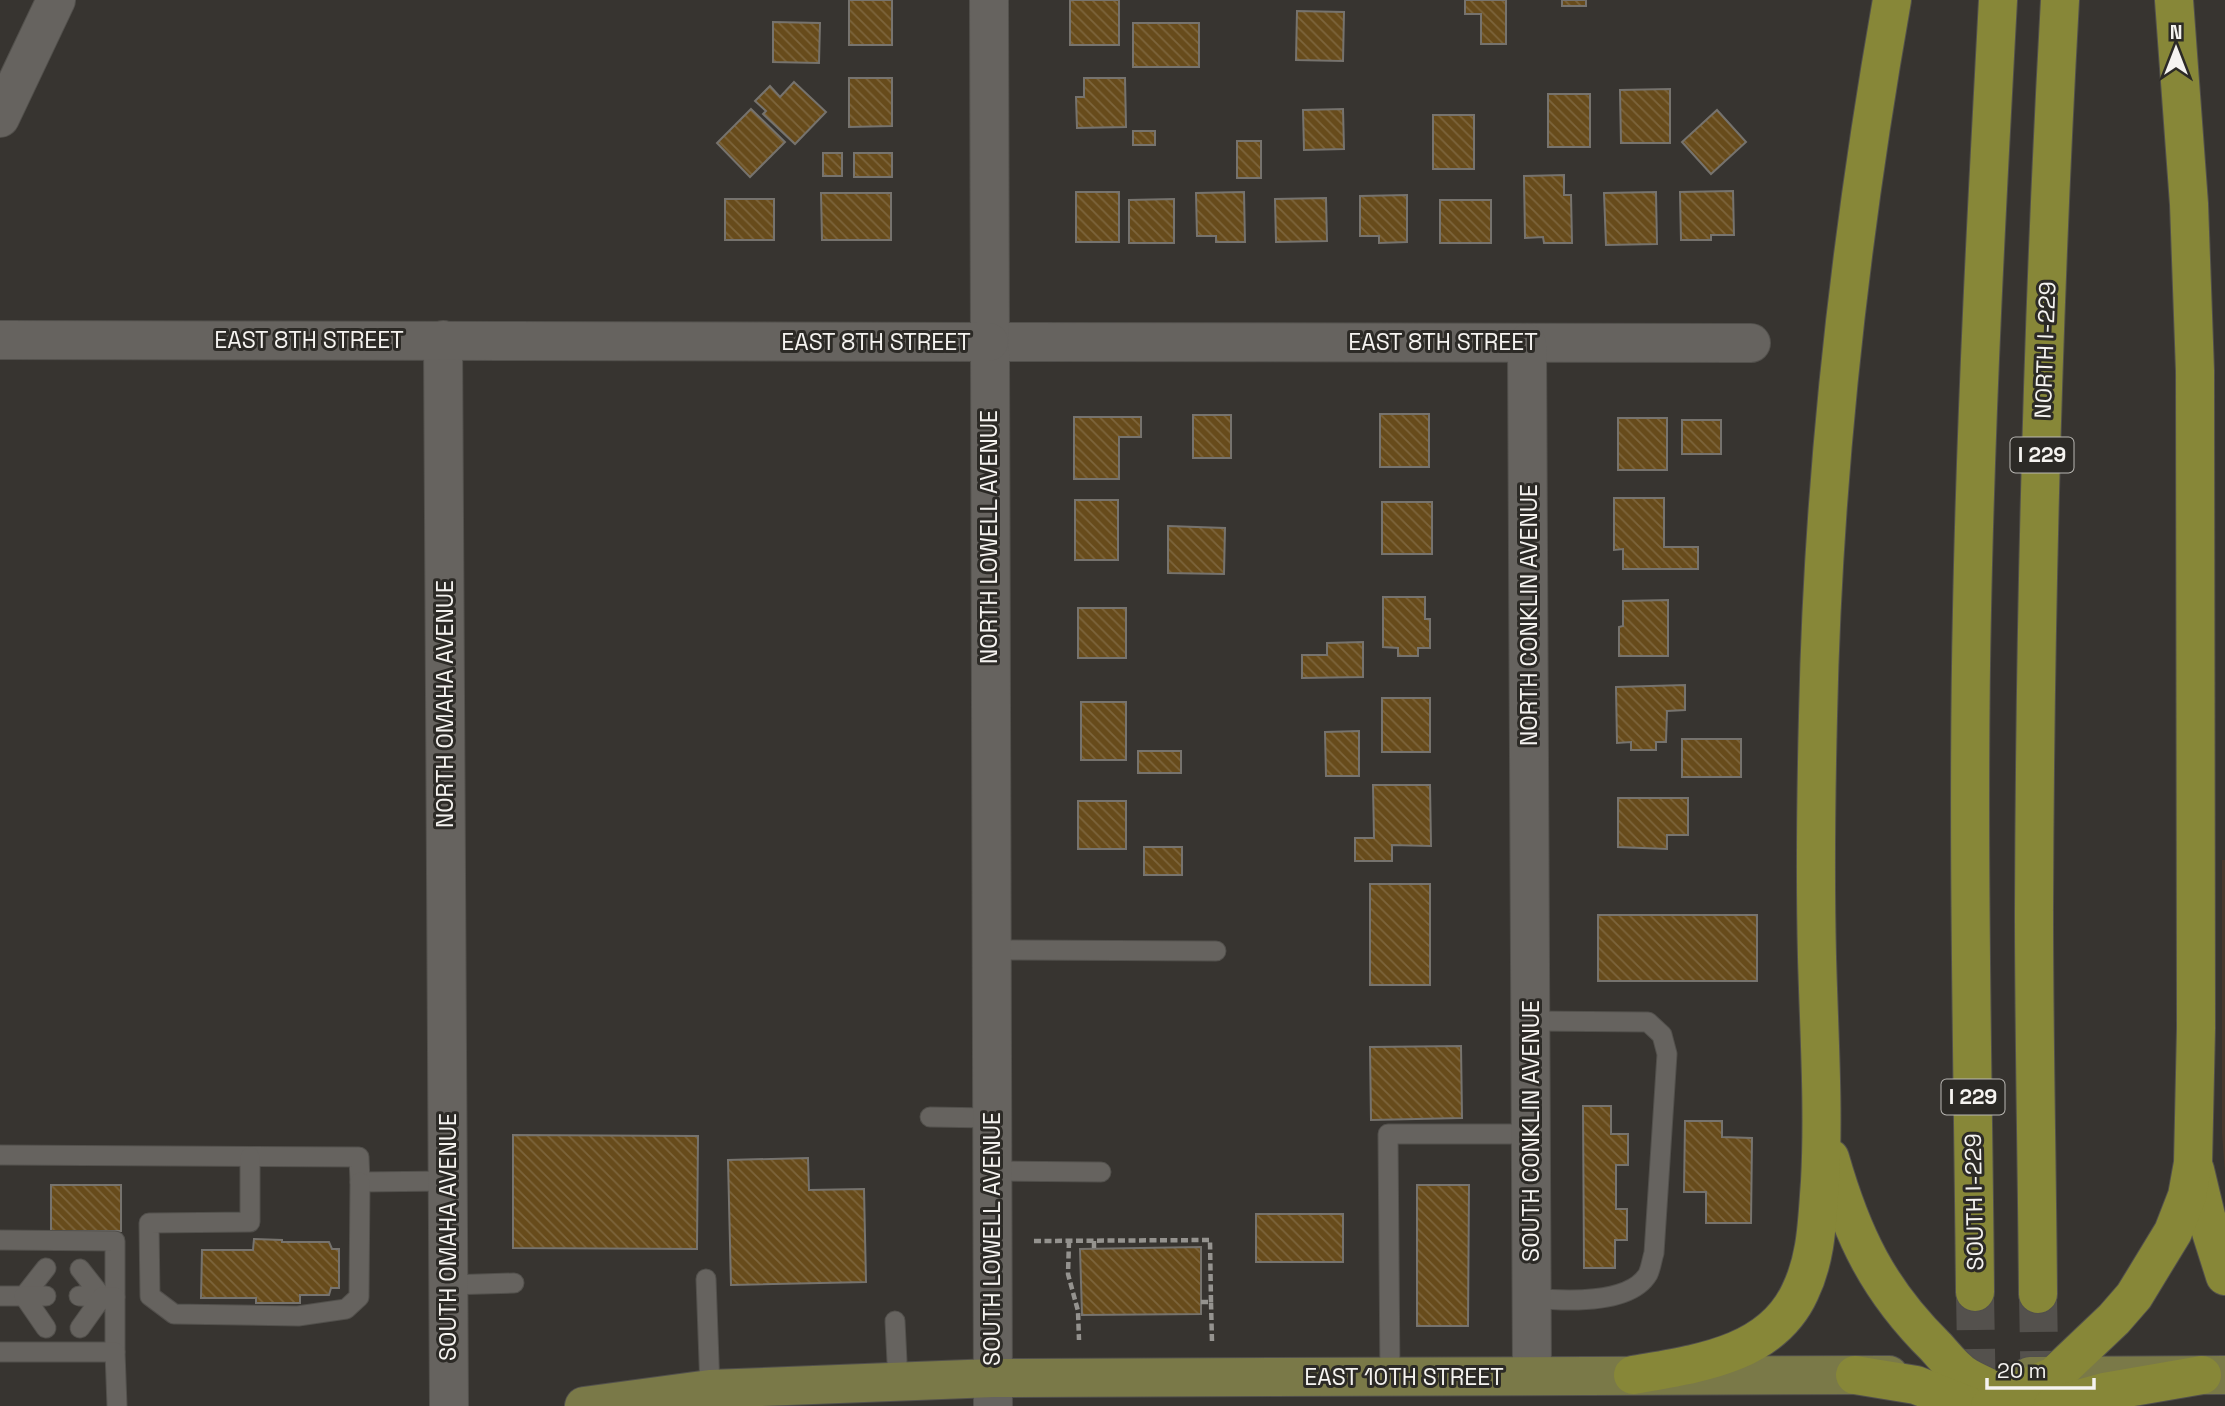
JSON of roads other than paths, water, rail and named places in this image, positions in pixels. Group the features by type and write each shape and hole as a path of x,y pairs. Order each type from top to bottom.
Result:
{"highway":[{"path":"1633,1375 1696,1364 1731,1353 1760,1339 1782,1320 1798,1297 1810,1269 1816,1240 1822,1132 1815,887 1824,574 1832,444 1847,291 1874,102 1892,0"},
{"name":"SOUTH I-229","path":"1975,1292 1971,902 1972,612 1981,332 1998,0"},
{"name":"NORTH I-229","path":"2038,1294 2035,911 2046,319 2060,0"},
{"path":"1822,1132 1842,1201 1878,1278 1967,1391 2008,1402 2054,1391 2114,1320 2155,1265 2181,1215 2193,1163 2196,1028 2195,371 2189,204 2174,0"},
{"path":"2193,1163 2225,1276"}],"main road":[{"name":"EAST 10TH STREET","path":"584,1406 710,1389 898,1382 993,1392 1390,1377 1855,1375 1967,1391 2054,1391 2213,1375"}],"street":[{"path":"0,118 56,0"},
{"name":"NORTH LOWELL AVENUE","path":"989,0 991,1073"},
{"name":"EAST 8TH STREET","path":"0,340 1751,342"},
{"name":"NORTH OMAHA AVENUE","path":"443,340 447,1068"},
{"name":"NORTH CONKLIN AVENUE","path":"1527,342 1530,887"},
{"name":"SOUTH CONKLIN AVENUE","path":"1530,887 1532,1376"},
{"name":"SOUTH OMAHA AVENUE","path":"447,1068 449,1406"},
{"name":"SOUTH LOWELL AVENUE","path":"991,1073 993,1392"}],"lane":[{"path":"991,950 1216,951"},
{"path":"1531,1021 1648,1022 1662,1035 1667,1054 1654,1253 1647,1275 1628,1292 1574,1302 1532,1298"},
{"path":"930,1117 991,1118"},
{"path":"1390,1377 1388,1135 1531,1135"},
{"path":"0,1155 359,1157 359,1297 346,1309 298,1317 174,1314 150,1296 149,1223 250,1222 250,1157"},
{"path":"992,1171 1101,1172"},
{"path":"360,1182 448,1181"},
{"path":"0,1240 115,1241 108,1297 116,1352 117,1406"},
{"path":"24,1296 46,1268"},
{"path":"80,1269 108,1297"},
{"path":"706,1279 710,1389"},
{"path":"448,1285 514,1283"},
{"path":"0,1296 46,1296"},
{"path":"24,1296 46,1328"},
{"path":"79,1296 108,1297"},
{"path":"80,1328 108,1297"},
{"path":"895,1321 898,1382"},
{"path":"0,1352 116,1352"}],"tunnel":[{"path":"1975,1292 1977,1406"},
{"path":"2038,1294 2040,1406"}]}
